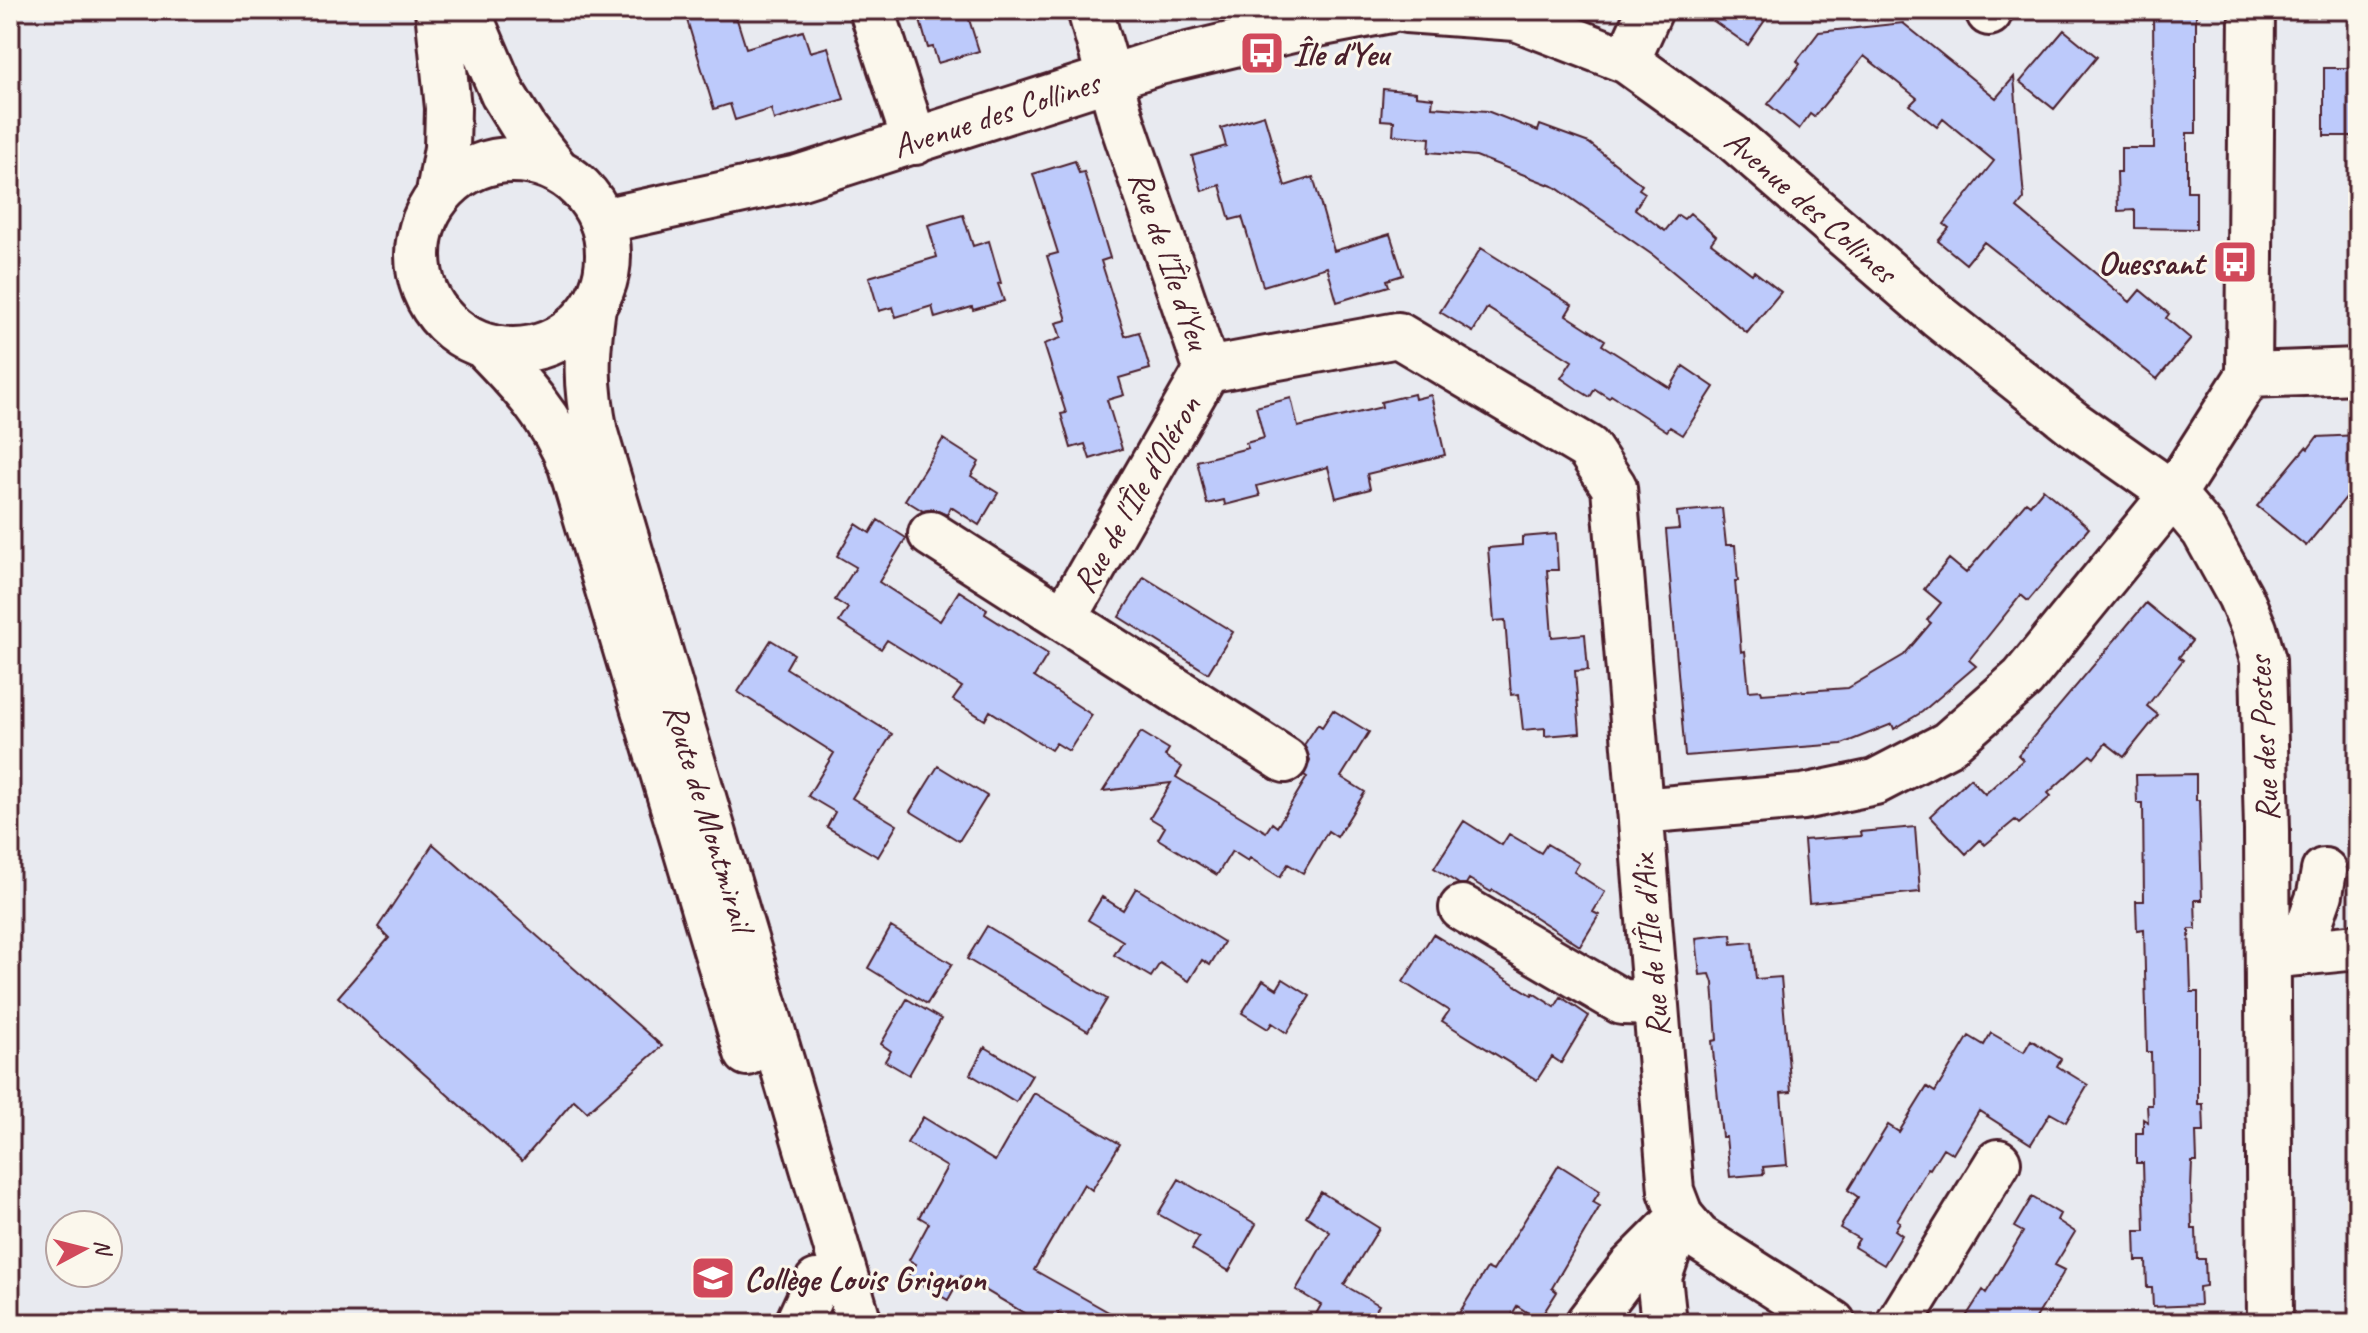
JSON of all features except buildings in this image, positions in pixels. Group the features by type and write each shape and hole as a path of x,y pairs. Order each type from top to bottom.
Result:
{"street":[{"path":"438,10 448,108 447,148 439,193"},
{"path":"467,10 503,94 526,131 555,168 575,182 591,200 602,221 608,251 605,280 593,307 572,329 546,345 516,351 485,347 457,333 434,310 420,282 417,250 423,219 439,193 463,172 493,160 524,159 555,168"},
{"path":"872,10 915,142"},
{"name":"Rue de l'Île d'Yeu","path":"1090,10 1108,76 1207,370 1398,335 1588,448 1614,487"},
{"name":"Avenue des Collines","path":"602,221 798,178 1108,76 1298,28 1391,10"},
{"name":"Avenue des Collines","path":"1406,10 1516,18 1627,61 1731,136 1938,316 2049,405 2173,494"},
{"path":"1627,61 1650,10"},
{"path":"1640,811 1803,797 1875,782 1948,744 2023,678 2173,494 2249,375 2252,10"},
{"name":"Route de Montmirail","path":"593,307 586,362 588,397 595,433 859,1323"},
{"name":"Route de Montmirail","path":"485,347 543,412 562,442 571,466 828,1323"},
{"name":"Rue de l'Île d'Oléron","path":"1064,619 1207,370"},
{"path":"2249,375 2358,371"},
{"name":"Rue de l'Île d'Aix","path":"1614,487 1671,1191 1681,1217"},
{"name":"Rue des Postes","path":"2173,494 2204,531 2240,596 2263,660 2284,954 2270,1323"},
{"name":"Rue de l'Île d'Oléron","path":"931,534 1285,760"},
{"path":"2284,954 2320,894 2324,871"},
{"path":"1462,908 1622,1002 1655,1003"},
{"path":"2284,954 2358,947"},
{"path":"1899,1323 1998,1162"},
{"path":"1588,1323 1630,1268 1681,1217"},
{"path":"1664,1323 1659,1277 1681,1217"},
{"path":"1681,1217 1698,1237 1833,1323"},
{"path":"798,1323 817,1282"}],"place":[{"name":"Île d'Yeu","path":"1262,53"},
{"name":"Ouessant","path":"2235,262"},
{"name":"Collège Louis Grignon","path":"713,1278"}]}
